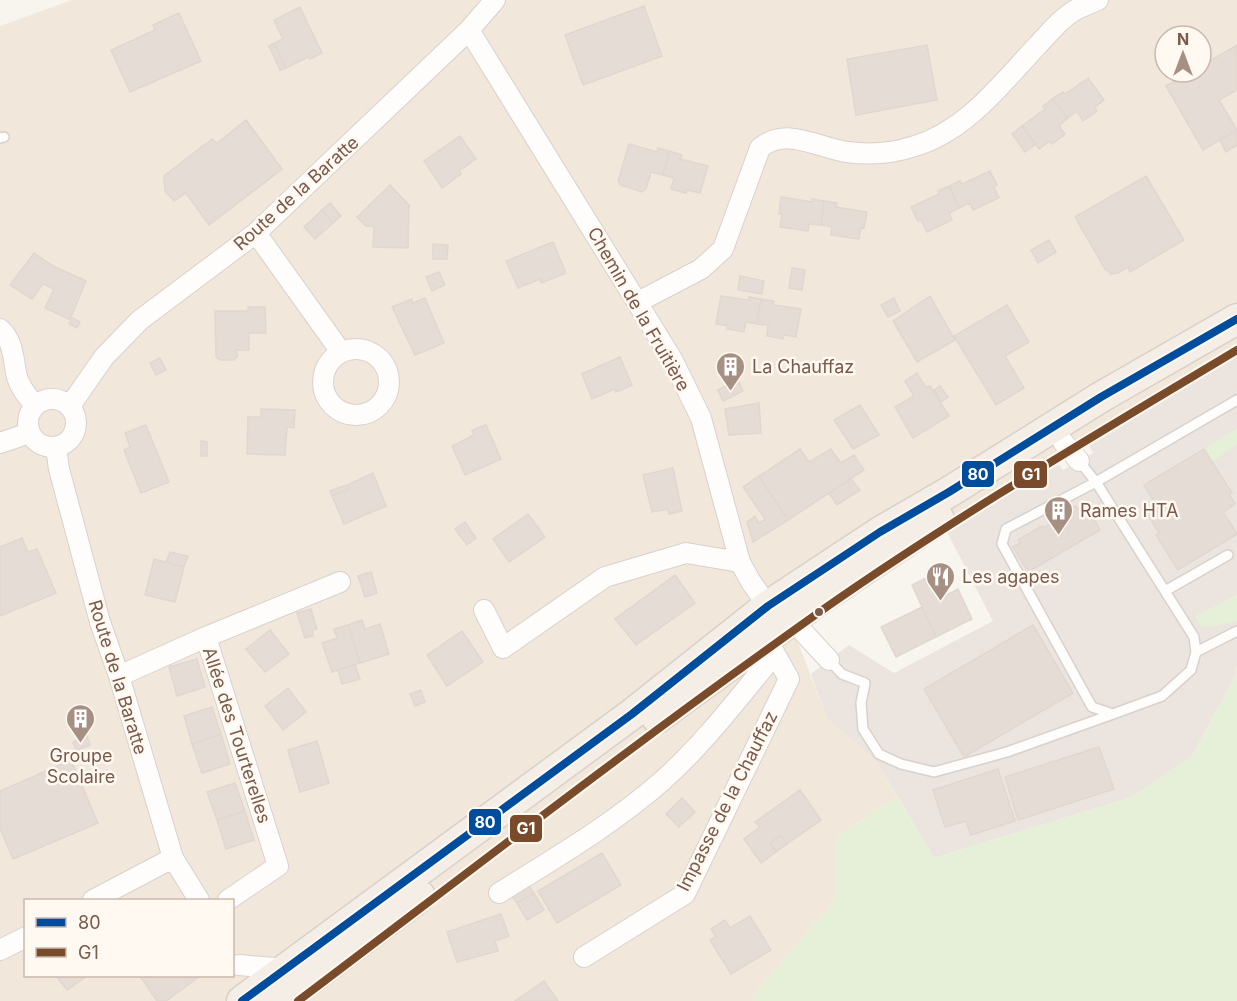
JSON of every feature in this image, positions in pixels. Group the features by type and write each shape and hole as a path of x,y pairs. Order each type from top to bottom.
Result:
{"main road":[{"path":"281,1001 627,739 770,646 780,613 880,532 949,492 1101,397 1237,319"},
{"path":"242,1001 632,714 780,613 952,510 1071,452 1237,338"}],"street":[{"name":"Route de la Baratte","path":"69,406 104,357 140,320 256,234 469,30 495,0"},
{"path":"638,302 701,269 723,249 760,148 768,142 780,138 797,139 846,152 873,154 915,147 943,134 972,115 1055,26 1076,10 1098,0"},
{"name":"Chemin de la Fruitière","path":"469,30 672,359 701,418 740,561 751,582 829,660"},
{"path":"256,234 341,352"},
{"path":"0,329 4,332 14,353 18,378 24,392 35,406"},
{"path":"53,399 69,406 75,414 76,423 75,432 69,440 62,446 56,447 43,447 35,441 29,433 27,424 29,414 35,406 43,400 53,399"},
{"path":"0,443 29,433"},
{"name":"Route de la Baratte","path":"56,447 59,469 100,622 119,676 173,858 198,899"},
{"path":"484,610 503,648 605,577 686,553 740,561"},
{"path":"206,637 340,582"},
{"name":"Allée des Tourterelles","path":"119,676 206,637 278,866 229,899"},
{"path":"499,893 608,825 663,781 710,732 770,646"},
{"name":"Impasse de la Chauffaz","path":"584,957 685,894 789,679 770,646"},
{"path":"95,899 173,858"},
{"path":"0,951 24,938"},
{"path":"233,1001 237,986 236,960 286,969"}],"lane":[{"path":"1113,714 1092,707 1002,544 1006,529 1096,482 1237,400"},
{"path":"829,660 842,674 865,683 861,703 863,729 879,754 901,764 934,772 1007,752 1162,696 1191,670 1196,652 1194,637 1096,482 1071,452"},
{"path":"1165,591 1228,555"},
{"path":"1196,652 1237,631"}],"shaded area":[{"path":"72,0 1237,0 1237,353 945,528 793,629 827,719 876,761 897,797 836,837 836,899 757,991 753,1001 0,1001 0,26"},
{"path":"1237,353 1237,595 1231,598 1237,613 1237,666 1234,678 1192,756 1132,797 934,858 876,761 827,719 811,674 849,645 894,673 993,621 945,528 1056,462 1063,470 1093,453 1088,443"}],"green space":[{"path":"1237,428 1237,444 1212,462 1204,449"},
{"path":"1237,595 1237,621 1212,627 1201,626 1195,616"},
{"path":"1237,666 1237,1001 753,1001 757,991 836,899 836,837 897,797 934,858 1132,797 1192,756 1234,678"}],"building":[{"path":"644,6 662,56 583,85 565,35"},
{"path":"300,7 322,53 286,68 274,43 283,39 274,20"},
{"path":"179,13 201,61 130,92 111,50 155,30 153,25"},
{"path":"274,43 286,68 280,70 269,46"},
{"path":"927,45 937,100 856,115 847,59"},
{"path":"1237,45 1237,90 1219,100 1237,130 1203,150 1166,86 1170,84 1213,84 1213,59"},
{"path":"1088,78 1104,100 1095,107 1097,111 1083,121 1077,111 1068,118 1052,99 1063,92 1065,94"},
{"path":"1052,99 1068,118 1059,126 1065,134 1052,144 1050,141 1039,149 1022,126 1045,109 1043,106"},
{"path":"246,120 282,169 209,225 186,193 174,201 165,191 164,176 212,139 217,143"},
{"path":"1022,126 1036,144 1025,152 1012,134"},
{"path":"1237,130 1237,145 1226,152 1220,140"},
{"path":"460,136 476,159 459,171 461,174 442,188 424,161"},
{"path":"629,144 657,152 658,148 669,151 663,175 651,172 646,189 642,192 621,185 618,181"},
{"path":"669,151 682,155 680,159 708,166 700,193 687,190 686,193 671,189 674,178 663,175"},
{"path":"990,171 997,185 994,187 999,198 973,210 970,203 959,208 949,186 960,181 962,184"},
{"path":"1146,176 1184,240 1130,272 1128,267 1111,274 1105,269 1075,217"},
{"path":"390,185 409,205 408,248 373,247 374,226 366,226 357,217"},
{"path":"949,186 959,208 949,213 952,220 927,232 911,207 939,194 938,191"},
{"path":"781,197 812,202 812,199 824,201 821,225 809,224 808,231 780,227"},
{"path":"824,201 837,203 836,207 867,212 859,239 831,235 832,227 821,225"},
{"path":"330,203 341,216 333,223 322,210"},
{"path":"322,210 333,223 315,239 304,227"},
{"path":"1049,240 1056,252 1038,263 1031,250"},
{"path":"553,242 566,273 541,283 540,279 518,288 506,261"},
{"path":"433,244 448,245 447,259 433,259"},
{"path":"34,253 53,266 86,281 71,317 80,322 77,328 69,324 71,320 45,308 54,289 43,284 32,299 10,285"},
{"path":"792,268 805,270 802,290 789,288"},
{"path":"439,272 445,285 432,291 426,277"},
{"path":"740,276 764,281 762,294 738,290"},
{"path":"721,296 749,300 749,297 761,299 757,324 746,322 744,332 716,324"},
{"path":"930,296 955,340 917,362 893,321"},
{"path":"425,298 444,343 415,355 392,307 412,299 413,303"},
{"path":"894,298 900,311 888,317 881,305"},
{"path":"761,299 774,301 773,305 801,309 796,337 784,335 783,339 767,336 768,325 757,324"},
{"path":"1007,305 1029,342 1005,356 1024,388 996,405 954,336"},
{"path":"248,307 265,307 266,333 249,333 249,350 237,350 237,357 234,360 220,360 216,357 215,311 248,311"},
{"path":"620,357 632,385 616,392 615,389 592,399 582,374"},
{"path":"160,358 166,370 156,375 150,363"},
{"path":"917,373 926,388 930,386 949,416 913,438 895,407 914,396 905,381"},
{"name":"La Chauffaz","path":"738,380 743,391 723,401 718,390"},
{"path":"940,386 948,397 941,402 934,390"},
{"path":"759,403 761,433 729,435 725,409"},
{"path":"860,405 879,435 853,449 834,420"},
{"path":"261,409 295,410 294,428 287,427 285,455 247,454 248,417 261,417"},
{"path":"146,425 169,482 141,493 124,450 130,447 125,433"},
{"path":"486,425 501,459 465,475 452,446 474,435 472,430"},
{"path":"201,441 207,442 207,456 201,456"},
{"path":"800,449 809,462 831,449 841,463 854,455 864,470 788,520 759,476"},
{"path":"1204,449 1232,493 1229,494 1235,504 1223,512 1237,534 1178,570 1156,535 1159,533 1149,516 1159,510 1144,485"},
{"path":"673,468 682,511 669,514 668,509 652,512 643,475"},
{"path":"373,473 386,506 344,524 332,496 349,489 347,485"},
{"path":"759,476 788,520 753,542 747,522 755,516 759,523 765,519 743,487"},
{"path":"851,479 860,490 837,505 829,493"},
{"path":"347,485 349,489 332,496 330,491"},
{"name":"Rames HTA","path":"1085,504 1100,530 1028,572 1013,547 1020,543 1018,540 1052,523 1050,521 1076,506 1077,509"},
{"path":"528,514 545,537 509,562 493,539"},
{"path":"465,522 476,538 467,545 455,529"},
{"path":"22,538 28,552 37,549 56,593 0,616 0,547"},
{"path":"170,552 188,556 184,567 166,562"},
{"path":"154,559 184,567 175,602 145,595"},
{"path":"371,572 377,593 365,597 358,576"},
{"name":"Les agapes","path":"936,573 947,595 958,589 972,619 936,637 912,585"},
{"path":"675,575 695,603 636,645 615,619"},
{"path":"922,607 936,637 896,657 881,627"},
{"path":"311,609 317,629 312,630 313,636 305,638 297,613"},
{"path":"362,620 365,629 380,624 389,654 360,663 348,625"},
{"path":"348,625 360,663 332,672 322,643 337,638 334,629"},
{"path":"1033,625 1073,693 964,757 924,689"},
{"path":"270,630 289,654 265,672 246,649"},
{"path":"462,631 483,662 447,686 427,655"},
{"path":"197,659 205,687 177,696 169,667"},
{"path":"355,665 360,679 342,684 338,670"},
{"path":"288,688 306,712 283,730 265,706"},
{"path":"421,690 425,702 415,706 410,694"},
{"path":"212,707 221,734 192,744 184,716"},
{"path":"221,734 230,764 202,773 192,744"},
{"name":"Groupe Scolaire","path":"87,736 90,745 76,751 73,742"},
{"path":"317,741 329,783 300,792 288,750"},
{"path":"1099,747 1114,789 1018,820 1005,777"},
{"path":"71,760 98,823 13,859 0,828 0,791"},
{"path":"998,769 1015,821 971,835 966,821 945,827 933,790"},
{"path":"235,783 245,811 217,820 207,792"},
{"path":"800,790 821,820 787,844 781,835 770,843 776,852 761,863 744,839 760,827 755,822"},
{"path":"682,798 695,812 679,827 666,814"},
{"path":"245,811 254,840 226,849 217,820"},
{"path":"781,835 787,844 776,852 770,843"},
{"path":"602,853 621,885 557,923 538,891"},
{"path":"528,885 534,893 517,903 511,895"},
{"path":"534,893 544,910 527,920 517,903"},
{"path":"501,914 509,936 495,941 498,951 457,962 447,932"},
{"path":"750,916 771,950 731,974 710,940 716,937 711,929 725,920 730,928"},
{"path":"57,977 86,977 67,990"},
{"path":"141,977 199,977 166,1001 157,1001"},
{"path":"544,981 558,1001 515,1001"}],"transit line":[{"name":"80","path":"242,1001 632,714 768,606 880,532 949,492 1101,397 1237,319"},
{"name":"G1","path":"298,1001 628,752 828,606 979,506 1237,350"}],"place":[{"name":"La Chauffaz","path":"731,392"},
{"name":"Rames HTA","path":"1059,536"},
{"name":"Les agapes","path":"941,602"},
{"name":"Groupe Scolaire","path":"81,744"}]}
